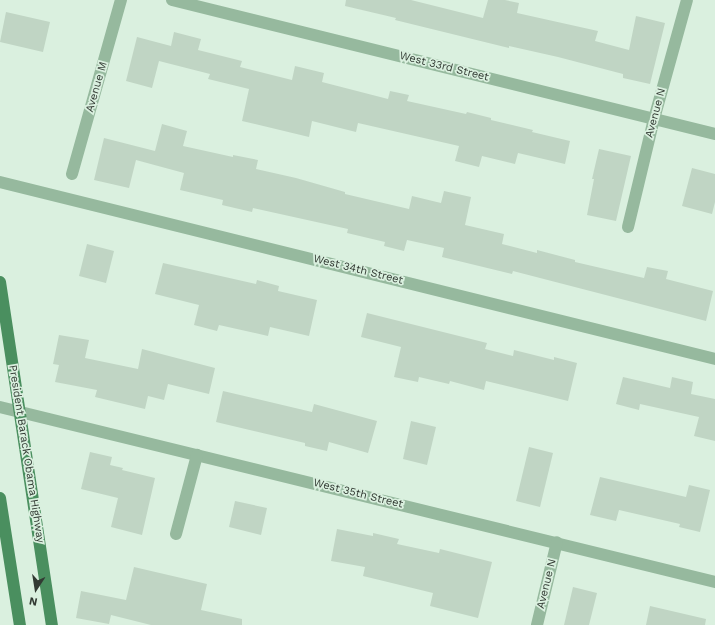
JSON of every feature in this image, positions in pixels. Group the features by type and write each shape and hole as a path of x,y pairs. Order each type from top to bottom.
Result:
{"main road":[{"name":"President Barack Obama Highway","path":"0,282 52,625"},
{"path":"0,498 20,625"}],"street":[{"name":"Avenue M","path":"72,174 121,0"},
{"name":"West 33rd Street","path":"172,0 715,134"},
{"name":"Avenue N","path":"628,227 654,119 687,0"},
{"name":"West 34th Street","path":"0,182 715,359"},
{"name":"West 35th Street","path":"0,407 557,542 715,582"},
{"path":"176,534 196,455"},
{"name":"Avenue N","path":"537,625 557,542"}],"building":[{"path":"346,0 411,0 483,18 488,0 505,0 519,3 517,13 598,31 595,41 629,50 636,16 665,23 650,84 623,78 623,74 558,57 509,46 509,48 395,20 396,18 345,6"},
{"path":"6,12 50,22 43,52 0,42"},
{"path":"174,32 201,39 198,50 242,61 240,67 292,80 295,66 324,73 322,82 388,99 390,91 409,95 407,101 466,114 467,112 491,118 491,120 533,130 532,132 570,141 565,164 518,153 515,164 482,156 479,167 455,161 459,146 358,123 356,132 312,121 309,137 242,121 249,89 208,79 210,74 159,61 152,88 126,81 137,37 171,46"},
{"path":"162,124 187,131 183,146 233,157 233,155 258,160 256,169 296,178 345,192 345,194 409,209 412,196 441,203 444,191 471,197 465,225 504,234 502,244 537,253 537,250 575,260 575,262 644,278 647,267 668,271 666,279 713,291 706,321 513,271 512,274 442,257 444,248 407,240 404,251 384,246 385,242 347,233 348,229 253,208 252,212 222,205 223,200 180,190 184,173 136,160 129,188 94,180 104,138 155,151"},
{"path":"599,149 631,156 616,221 587,215 594,179 592,179"},
{"path":"692,168 715,174 715,202 712,214 682,206"},
{"path":"87,244 114,251 106,283 79,276"},
{"path":"163,263 256,284 257,280 279,286 278,291 317,300 309,336 270,327 268,336 219,325 217,331 194,325 199,305 155,294"},
{"path":"367,313 487,343 485,349 513,356 514,350 554,360 554,357 577,363 568,401 486,381 484,390 450,381 449,384 419,377 418,382 394,377 401,347 361,337"},
{"path":"59,335 89,340 85,358 138,369 142,349 215,368 209,394 168,384 164,400 148,396 145,409 95,397 97,390 55,382 59,365 53,364"},
{"path":"623,377 670,388 672,377 693,382 691,394 715,399 715,441 694,436 699,417 640,404 639,410 616,404"},
{"path":"223,391 312,412 314,404 377,421 368,453 329,442 327,451 305,446 305,443 216,422"},
{"path":"411,421 436,427 427,465 403,459"},
{"path":"529,447 553,453 540,507 516,501"},
{"path":"90,452 112,457 110,465 123,468 122,470 155,478 142,535 111,527 118,498 81,489"},
{"path":"600,477 686,497 689,485 710,490 700,532 679,527 680,524 619,510 616,521 590,515"},
{"path":"235,501 267,508 261,535 229,527"},
{"path":"337,529 373,536 373,533 399,539 397,544 439,553 440,549 492,562 478,618 430,606 433,593 363,576 365,567 331,561"},
{"path":"134,567 207,584 201,610 242,619 242,625 151,625 111,615 109,624 76,618 81,591 126,600"},
{"path":"573,587 597,593 589,625 564,625"},
{"path":"650,606 706,619 705,625 646,625"}]}
